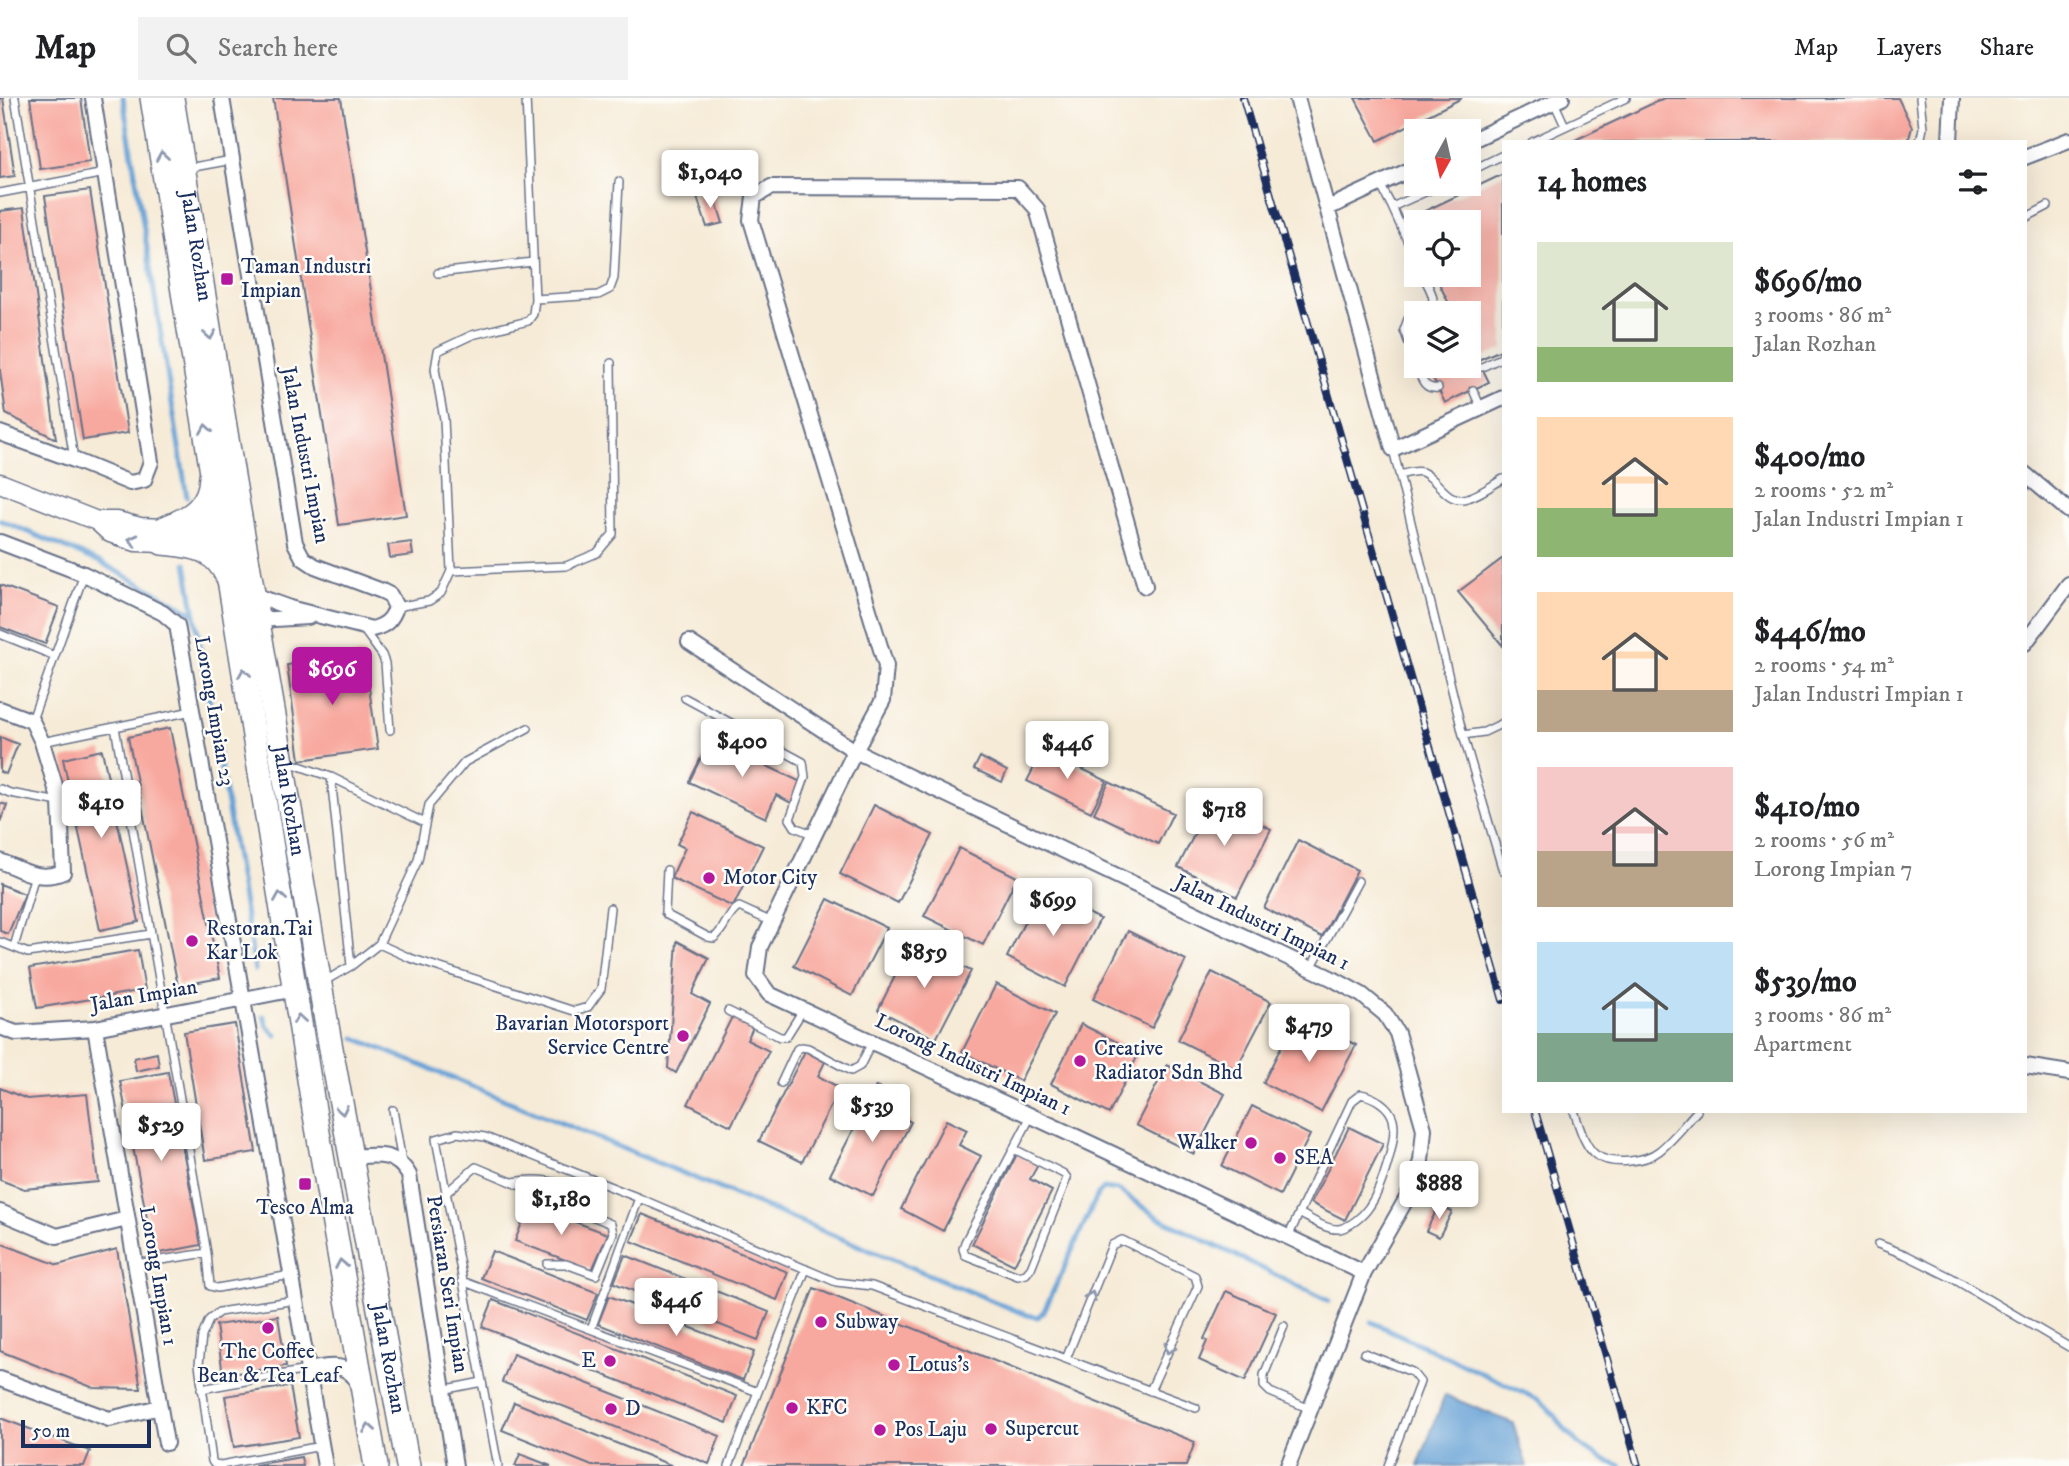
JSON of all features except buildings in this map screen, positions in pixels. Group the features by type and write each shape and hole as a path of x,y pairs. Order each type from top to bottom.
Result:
{"main road":[{"name":"Jalan Rozhan","path":"152,98 211,465 247,592 256,605 320,984 408,1466"},
{"name":"Jalan Rozhan","path":"172,98 233,476 228,487 230,584 312,1098 376,1466"},
{"path":"164,536 195,513 205,500 210,489 211,465"},
{"path":"233,476 256,605"},
{"path":"164,536 207,552 221,564 230,584"},
{"path":"295,989 320,984"}],"street":[{"path":"0,433 130,483 144,480 151,462 93,98"},
{"name":"Jalan Industri Impian","path":"222,98 295,543 303,558 315,566 390,595 396,607"},
{"path":"1297,98 1394,449 1502,398"},
{"path":"1950,140 1952,98"},
{"path":"1481,136 1558,100"},
{"path":"2027,156 2069,140"},
{"path":"1328,208 1404,173"},
{"name":"Lorong Industri Impian 1","path":"1145,586 1037,209 1018,188 771,187 754,197 751,220 886,666 883,700 855,751 760,947 756,976 769,994 1364,1273"},
{"path":"2027,476 2069,511"},
{"path":"0,484 97,521 110,533 136,542 228,529"},
{"name":"Lorong Impian 23","path":"0,542 83,574 163,613 177,625 243,999"},
{"path":"2027,640 2069,584"},
{"path":"256,605 320,616 372,629 383,626 393,617 396,607"},
{"path":"256,605 320,616"},
{"name":"Jalan Industri Impian 1","path":"689,642 855,751 1311,969 1362,995 1385,1014 1397,1033 1424,1129 1421,1161 1412,1189 1364,1273 1287,1466"},
{"path":"0,709 32,721 42,742 60,802 63,872 50,877 35,875 0,861"},
{"name":"Jalan Impian","path":"0,1027 16,1033 95,1028 295,989"},
{"path":"243,999 325,1466"},
{"name":"Lorong Impian 1","path":"95,1028 166,1443"},
{"path":"2027,1066 2069,1073"},
{"path":"351,1157 375,1155 402,1162"},
{"name":"Persiaran Seri Impian","path":"402,1162 409,1175 455,1466"},
{"path":"0,1212 57,1236 127,1219"},
{"path":"335,1365 348,1348 353,1331"},
{"path":"308,1370 335,1365 354,1375 363,1389"},
{"path":"0,1379 109,1419 160,1408"}],"lane":[{"path":"15,98 74,460"},
{"path":"396,607 429,601 441,593 451,571 444,419 435,369 438,351 472,335 528,321 533,314 535,299 526,98"},
{"path":"1536,140 1626,98"},
{"path":"1920,98 1923,128 1920,140"},
{"path":"1558,100 1565,126"},
{"path":"1481,166 1502,155"},
{"path":"184,168 232,160"},
{"path":"0,193 106,173"},
{"path":"535,299 597,295 610,289 614,278 620,182"},
{"path":"1379,184 1404,234"},
{"path":"1392,207 1416,196"},
{"path":"2027,217 2048,206"},
{"path":"438,273 533,262"},
{"path":"1482,367 1502,357"},
{"path":"451,571 566,566 597,553 613,534 611,363"},
{"path":"1421,378 1423,383 1433,389 1438,388"},
{"path":"1473,390 1481,408"},
{"path":"1394,449 1463,735 1502,868"},
{"path":"1400,475 1422,472 1451,497 1462,499 1502,480"},
{"path":"32,721 83,574"},
{"path":"362,628 385,663 390,730"},
{"path":"0,634 55,656"},
{"path":"685,698 803,762 806,777 790,819 795,827 814,835"},
{"path":"42,742 192,711"},
{"path":"1463,735 1484,732 1502,723"},
{"path":"114,727 207,1253 210,1286 212,1288 291,1275"},
{"path":"320,984 351,966 379,944 418,860 429,805 465,762 528,728"},
{"path":"281,760 331,777 425,823"},
{"path":"331,777 351,966"},
{"path":"0,789 60,802"},
{"path":"667,870 665,912 708,937 715,938 734,909 739,907 772,922"},
{"path":"15,947 35,875"},
{"path":"1311,969 1358,881"},
{"path":"379,944 410,958 574,1011 588,1007 601,989 610,908"},
{"path":"0,942 28,953 151,934"},
{"path":"729,1011 780,1037 786,1037 803,1009"},
{"path":"781,1083 797,1049 801,1047 808,1048 851,1071 860,1066 872,1041"},
{"path":"1288,1237 1352,1101 1361,1094 1375,1097 1393,1117 1394,1136 1382,1180 1369,1208 1354,1223 1340,1229 1329,1228 1300,1213"},
{"name":"Persiaran Seri Impian","path":"393,1110 402,1162"},
{"path":"1575,1113 1582,1135 1597,1155 1621,1162 1641,1160 1658,1152 1695,1113"},
{"path":"1014,1149 1067,1178 1031,1268 1026,1274 1018,1276 964,1255 963,1249 1031,1115"},
{"path":"498,1466 436,1139 457,1133 485,1137 639,1198 836,1282 873,1286 1196,1408"},
{"path":"446,1193 476,1167 611,1224 613,1233 596,1275 566,1264 547,1264"},
{"path":"512,1182 547,1180 566,1186 581,1195 590,1205 594,1217"},
{"path":"591,1329 639,1198"},
{"path":"1066,1359 1112,1245 1122,1240 1195,1276 1198,1281 1150,1391"},
{"path":"1878,1244 1934,1268 2069,1347"},
{"path":"135,1264 207,1253"},
{"path":"729,1466 806,1269"},
{"path":"463,1281 758,1392"},
{"path":"296,1300 219,1312 209,1320 202,1336 199,1364 212,1461 221,1465 321,1446"},
{"path":"1284,1326 1264,1376 1264,1386 1270,1392 1310,1409"},
{"path":"1364,1353 1412,1372 1420,1382 1388,1466"},
{"path":"201,1389 308,1370"},
{"path":"442,1390 482,1382"}],"water":[{"path":"1445,1395 1513,1423 1527,1466 1418,1466"}],"waterway":[{"path":"123,98 187,497"},
{"path":"0,520 102,563 195,614"},
{"path":"186,563 255,970"},
{"path":"264,1016 267,1026 276,1035"},
{"path":"355,1038 1027,1315 1038,1317 1044,1311 1098,1194 1104,1188 1118,1190 1159,1218 1329,1301"},
{"path":"1372,1322 1537,1399 1585,1449 1621,1466"}],"railway":[{"path":"1243,98 1502,997"},
{"path":"1536,1113 1638,1466"}],"place":[{"name":"Taman Industri Impian","path":"227,279"},
{"name":"Motor City","path":"709,878"},
{"name":"Restoran.Tai Kar Lok","path":"192,941"},
{"name":"Bavarian Motorsport Service Centre","path":"683,1036"},
{"name":"Creative Radiator Sdn Bhd","path":"1080,1061"},
{"name":"Walker","path":"1251,1143"},
{"name":"SEA","path":"1280,1158"},
{"name":"Tesco Alma","path":"305,1184"},
{"name":"Subway","path":"821,1322"},
{"name":"The Coffee Bean & Tea Leaf","path":"268,1328"},
{"name":"E","path":"610,1361"},
{"name":"Lotus's","path":"894,1365"},
{"name":"KFC","path":"792,1408"},
{"name":"D","path":"611,1409"},
{"name":"Supercut","path":"991,1429"},
{"name":"Pos Laju","path":"880,1430"}]}
